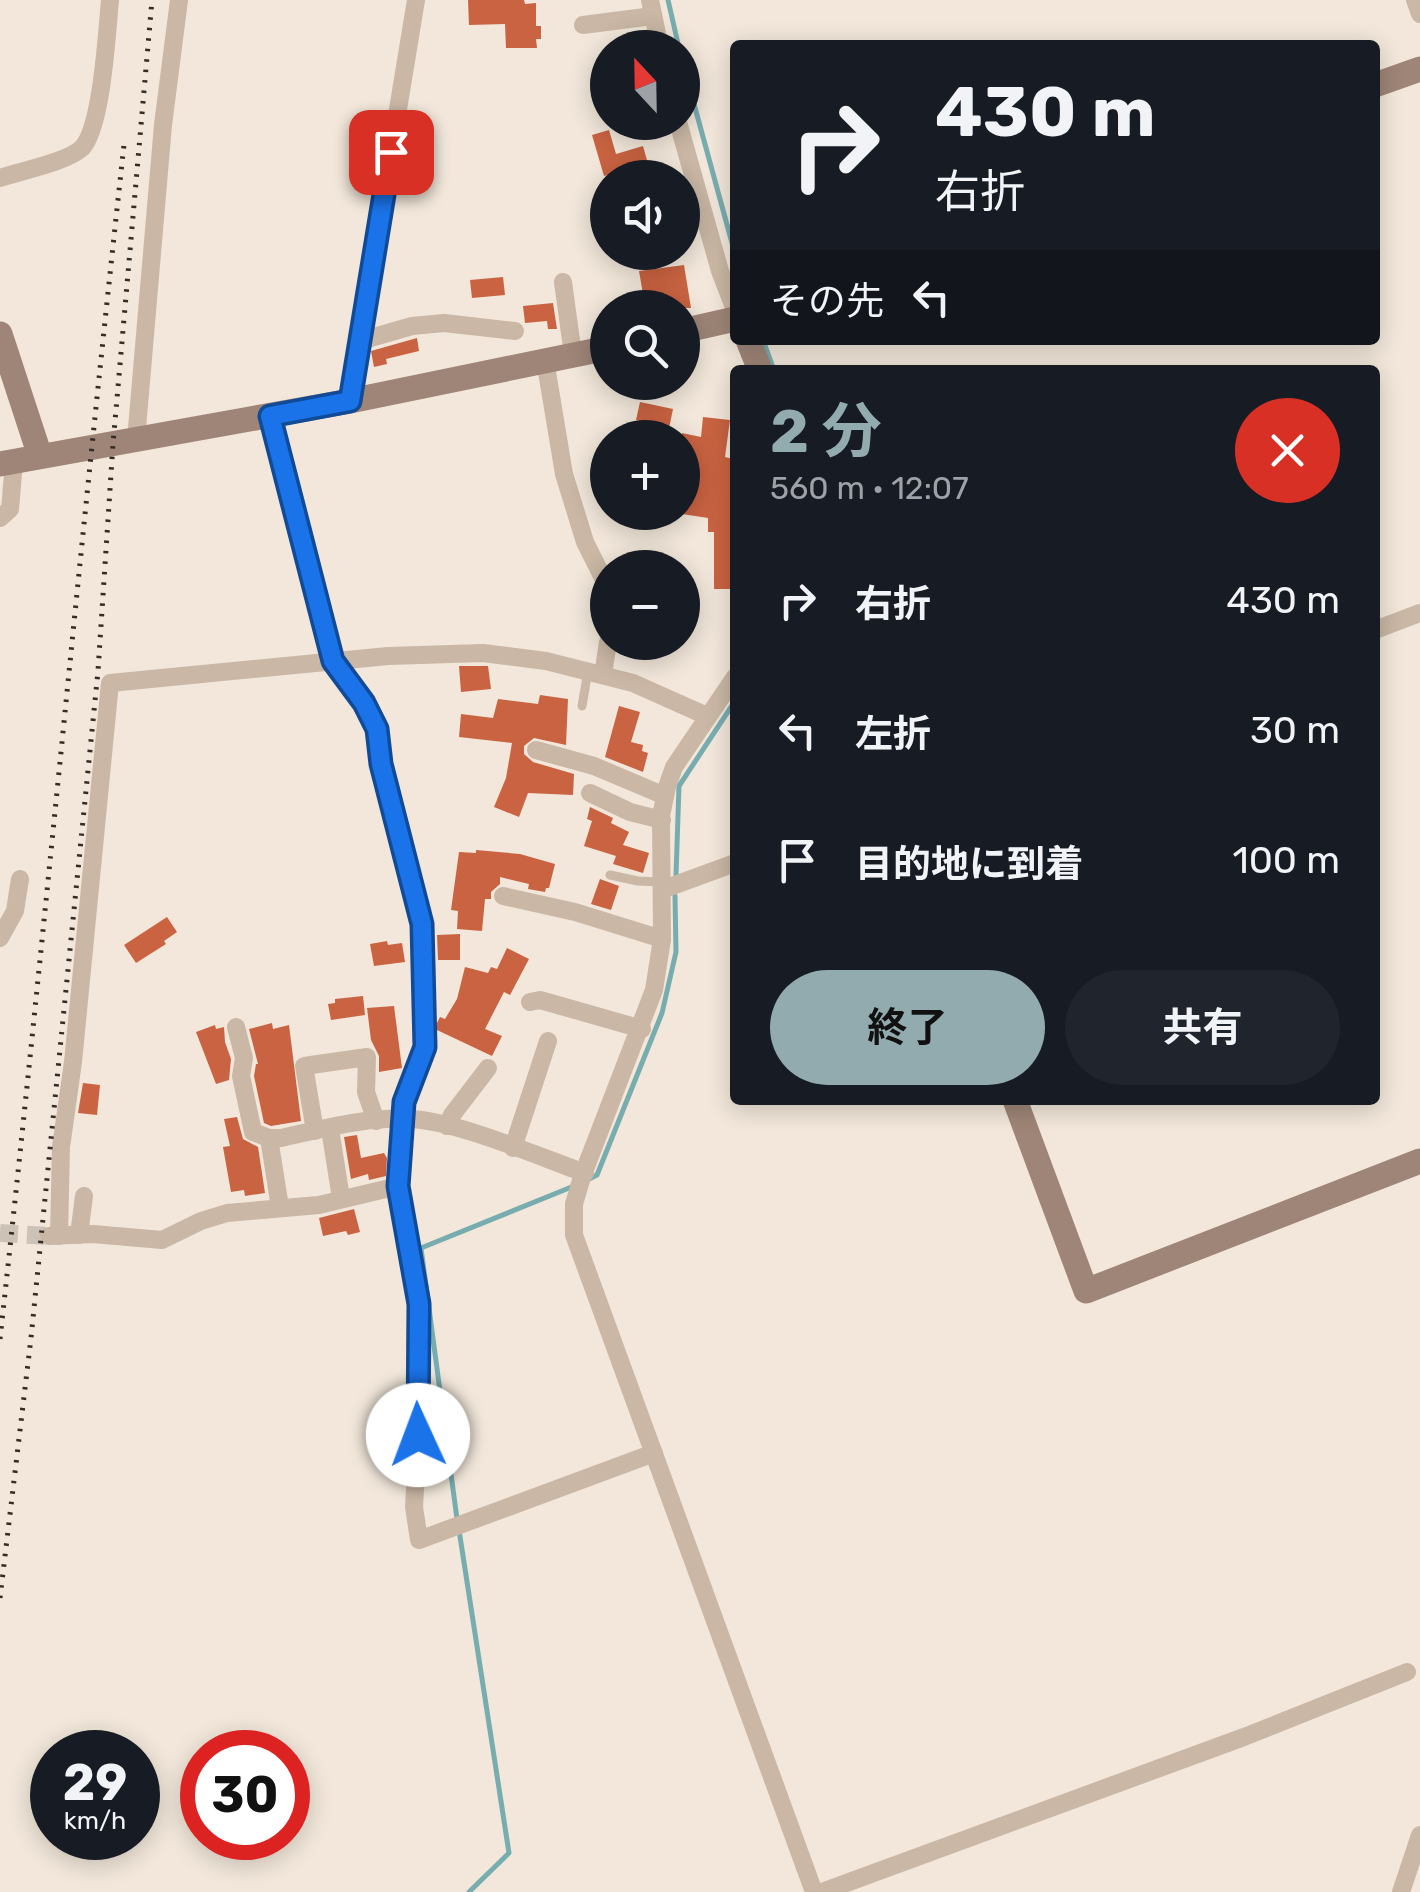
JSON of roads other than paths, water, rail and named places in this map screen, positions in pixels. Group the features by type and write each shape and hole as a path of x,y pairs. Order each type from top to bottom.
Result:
{"street":[{"path":"0,178 70,155 81,149 89,137 102,72 110,0"},
{"path":"136,440 179,0"},
{"path":"350,401 416,0"},
{"path":"1415,0 1420,14"},
{"path":"583,26 652,8"},
{"path":"1380,83 1420,69"},
{"path":"683,140 730,297"},
{"path":"563,282 573,355"},
{"path":"700,327 730,321"},
{"path":"360,341 412,326 444,323 514,331"},
{"path":"0,334 40,456"},
{"path":"0,518 10,509 7,463 350,401 590,352"},
{"path":"545,360 564,474 590,554"},
{"path":"270,416 333,661 364,703 377,729 381,764 422,924 425,1047 404,1102 398,1186 419,1304 414,1507 419,1540 654,1453"},
{"path":"1380,628 1420,613"},
{"path":"398,1186 320,1204 215,1216 162,1240 53,1236 110,682 439,652 483,653 546,661 634,683 707,716"},
{"path":"596,673 601,660"},
{"path":"730,684 674,768 665,796 662,938 654,990 574,1204 574,1235 814,1892"},
{"path":"536,750 594,766 665,796"},
{"path":"590,793 630,812 662,820"},
{"path":"664,886 730,865"},
{"path":"0,938 16,911 20,880"},
{"path":"503,896 662,938"},
{"path":"530,1002 540,1000 642,1029"},
{"path":"236,1027 253,1132 269,1138 404,1119 448,1126 584,1175"},
{"path":"514,1148 548,1041"},
{"path":"341,1198 304,1066 367,1058 366,1092 376,1121"},
{"path":"448,1126 488,1068"},
{"path":"1017,1105 1086,1292 1420,1161"},
{"path":"269,1138 280,1207"},
{"path":"79,1235 84,1196"},
{"path":"822,1892 1244,1737 1408,1672"},
{"path":"1401,1892 1420,1834"}],"lane":[{"path":"582,706 596,673"},
{"path":"610,874 664,886"}],"waterway":[{"path":"668,0 675,30"},
{"path":"700,126 730,236"},
{"path":"765,345 772,365"},
{"path":"676,875 679,786 730,709"},
{"path":"589,1179 597,1175 662,1013 676,952 675,896"},
{"path":"457,1519 421,1248 574,1186"},
{"path":"459,1530 509,1853 469,1892"}],"tunnel":[{"path":"0,1233 48,1236"}],"railway":[{"path":"0,1598 31,1338 98,671 113,444 152,0"},
{"path":"0,1339 124,145"}]}
